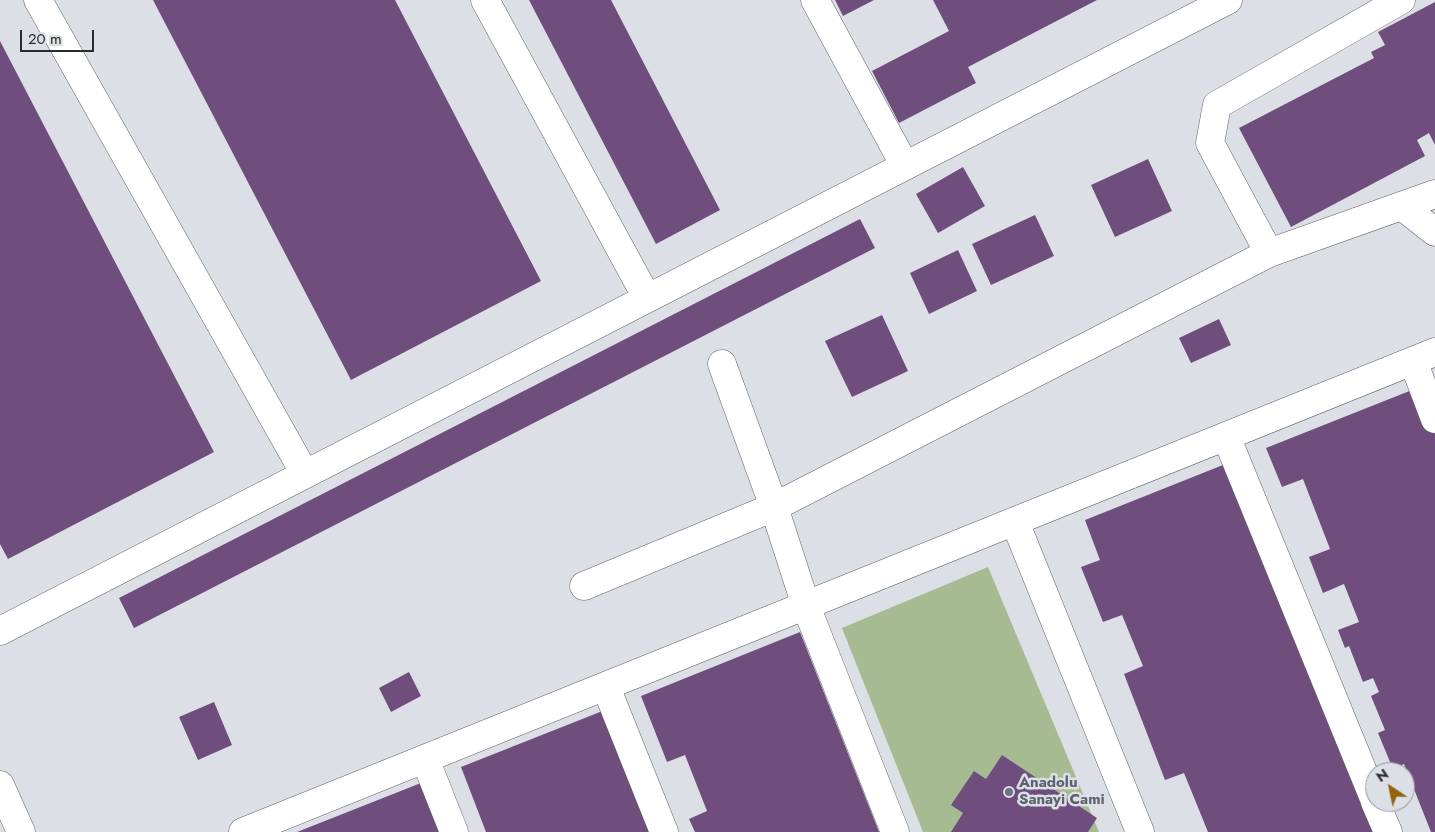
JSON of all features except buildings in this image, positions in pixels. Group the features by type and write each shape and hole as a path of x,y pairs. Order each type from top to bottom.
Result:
{"street":[{"path":"38,0 305,474"},
{"path":"485,0 647,298"},
{"path":"815,0 905,166"},
{"path":"0,631 1228,0"},
{"path":"1269,253 1210,143 1216,105 1401,0"},
{"path":"584,586 774,507 1269,253 1435,194"},
{"path":"1402,206 1435,232"},
{"path":"244,832 1424,357 1435,419"},
{"path":"722,364 774,507 806,606 895,832"},
{"path":"1226,436 1365,777"},
{"path":"1015,522 1140,832"},
{"path":"606,686 664,832"},
{"path":"425,759 454,832"},
{"path":"0,785 21,832"},
{"path":"1380,812 1388,832"}],"green space":[{"path":"988,567 1099,832 923,832 842,628"}],"place":[{"name":"Anadolu Sanayi Cami","path":"1009,792"}]}
